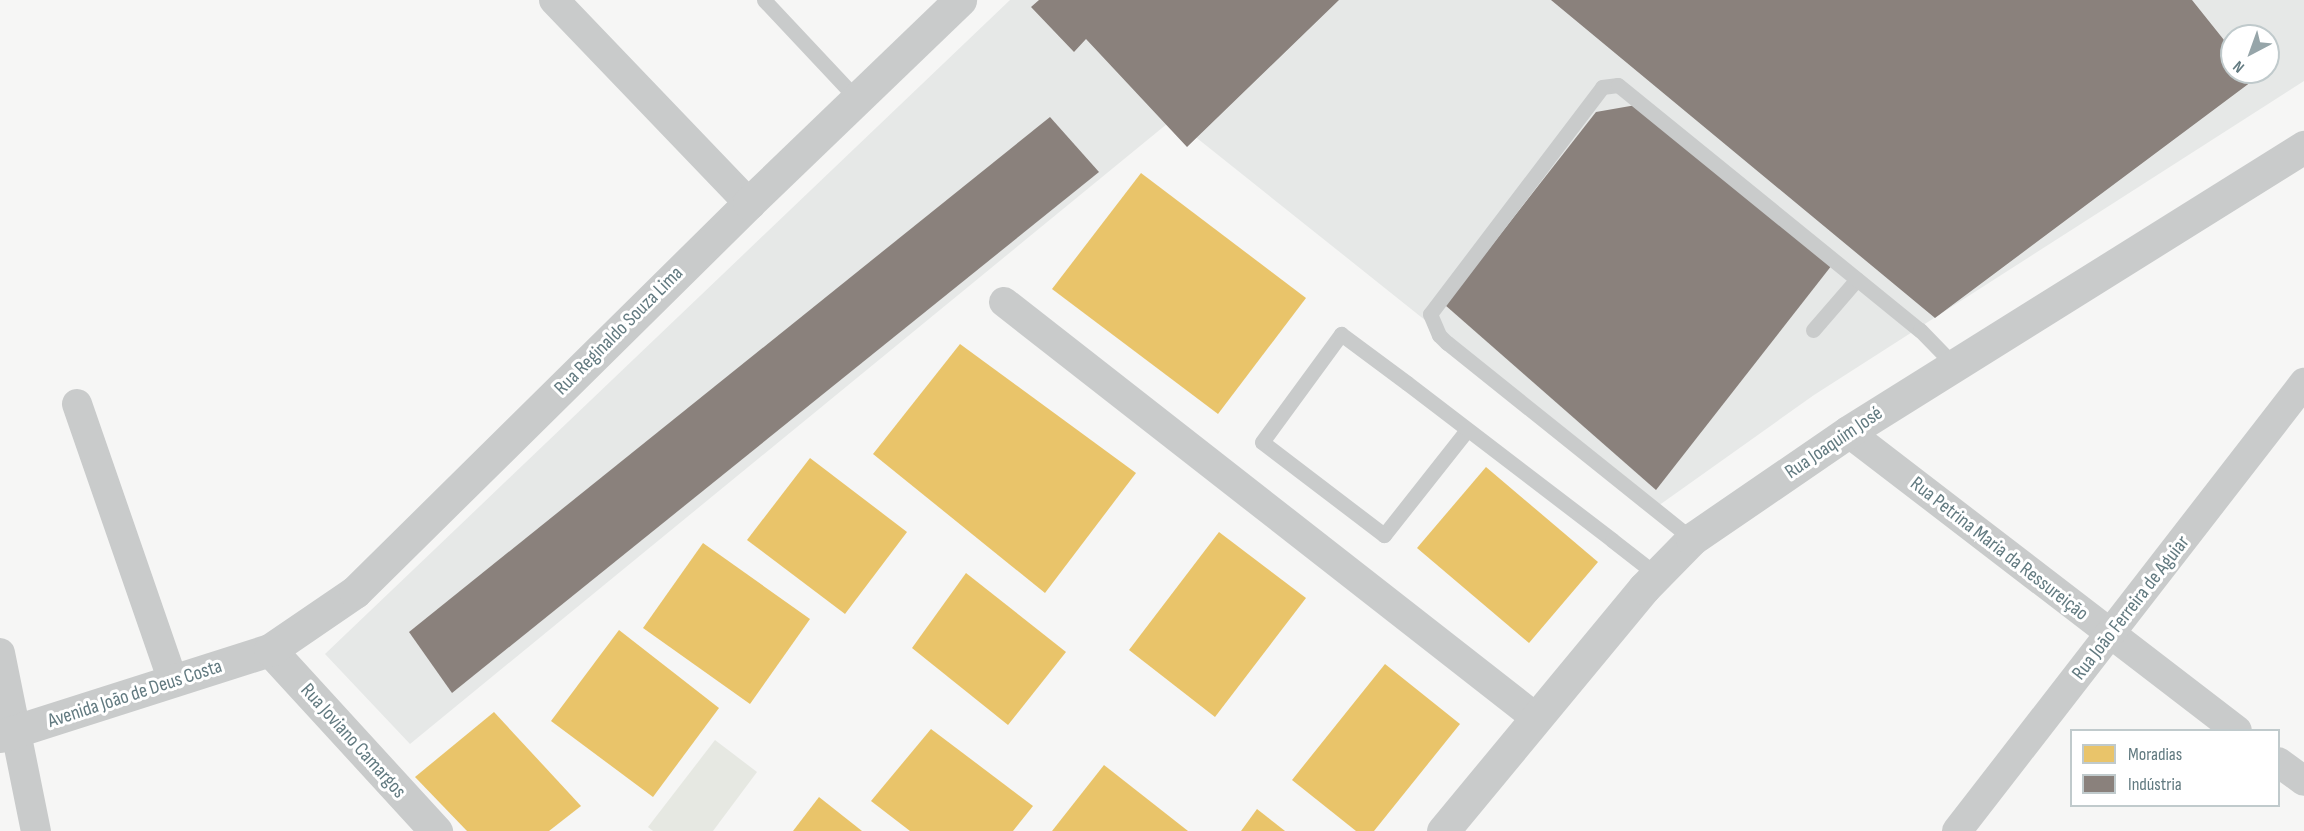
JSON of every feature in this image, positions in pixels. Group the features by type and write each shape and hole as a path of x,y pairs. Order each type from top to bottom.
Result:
{"street":[{"path":"554,0 749,203"},
{"name":"Rua Reginaldo Souza Lima","path":"270,650 355,592 749,203 960,0"},
{"name":"Rua Joaquim José","path":"1443,831 1657,575 1692,539 1848,432 1954,365 2299,157"},
{"path":"1004,302 1536,718"},
{"name":"Rua João Ferreira de Aguiar","path":"1957,831 2304,383"},
{"path":"77,404 172,682"},
{"name":"Rua Petrina Maria da Ressureição","path":"1848,432 2236,729"},
{"name":"Avenida João de Deus Costa","path":"8,734 270,650"},
{"name":"Rua Joviano Camargos","path":"270,650 435,831"},
{"path":"0,653 8,734 36,831"},
{"path":"2280,763 2304,781"}],"lane":[{"path":"764,0 857,99"},
{"path":"1692,539 1447,343 1439,335 1430,314 1602,87 1618,85 1920,330 1954,365"},
{"path":"1813,330 1857,279"},
{"path":"1467,430 1384,535 1262,442 1341,334 1467,430 1657,575"}],"shaded area":[{"path":"1010,0 2304,0 2304,81 1814,395 1658,506 1173,119 410,744 325,654"},
{"path":"715,740 757,772 713,831 653,831 648,827"}],"building: Moradias":[{"path":"1141,173 1306,298 1218,414 1052,289"},
{"path":"960,344 1136,473 1045,593 873,454"},
{"path":"810,458 907,532 845,614 747,540"},
{"path":"1486,467 1598,562 1529,643 1417,548"},
{"path":"1219,532 1306,598 1215,717 1129,650"},
{"path":"703,543 810,619 750,704 643,628"},
{"path":"966,573 1066,652 1008,725 912,648"},
{"path":"619,630 719,708 653,797 551,721"},
{"path":"1385,664 1460,724 1374,831 1356,831 1292,780"},
{"path":"494,712 581,806 549,831 467,831 415,777"},
{"path":"931,729 1033,806 1013,831 910,831 871,801"},
{"path":"1104,765 1188,831 1052,831"},
{"path":"819,797 862,831 793,831"},
{"path":"1257,809 1285,831 1241,831"}],"building: Indústria":[{"path":"1039,0 1339,0 1187,147 1086,39 1074,52 1031,7"},
{"path":"1551,0 2192,0 2220,35 2220,84 2248,84 1935,318"},
{"path":"1636,105 1832,265 1656,490 1445,305 1596,112"},
{"path":"1050,117 1099,172 452,693 409,632"}]}
